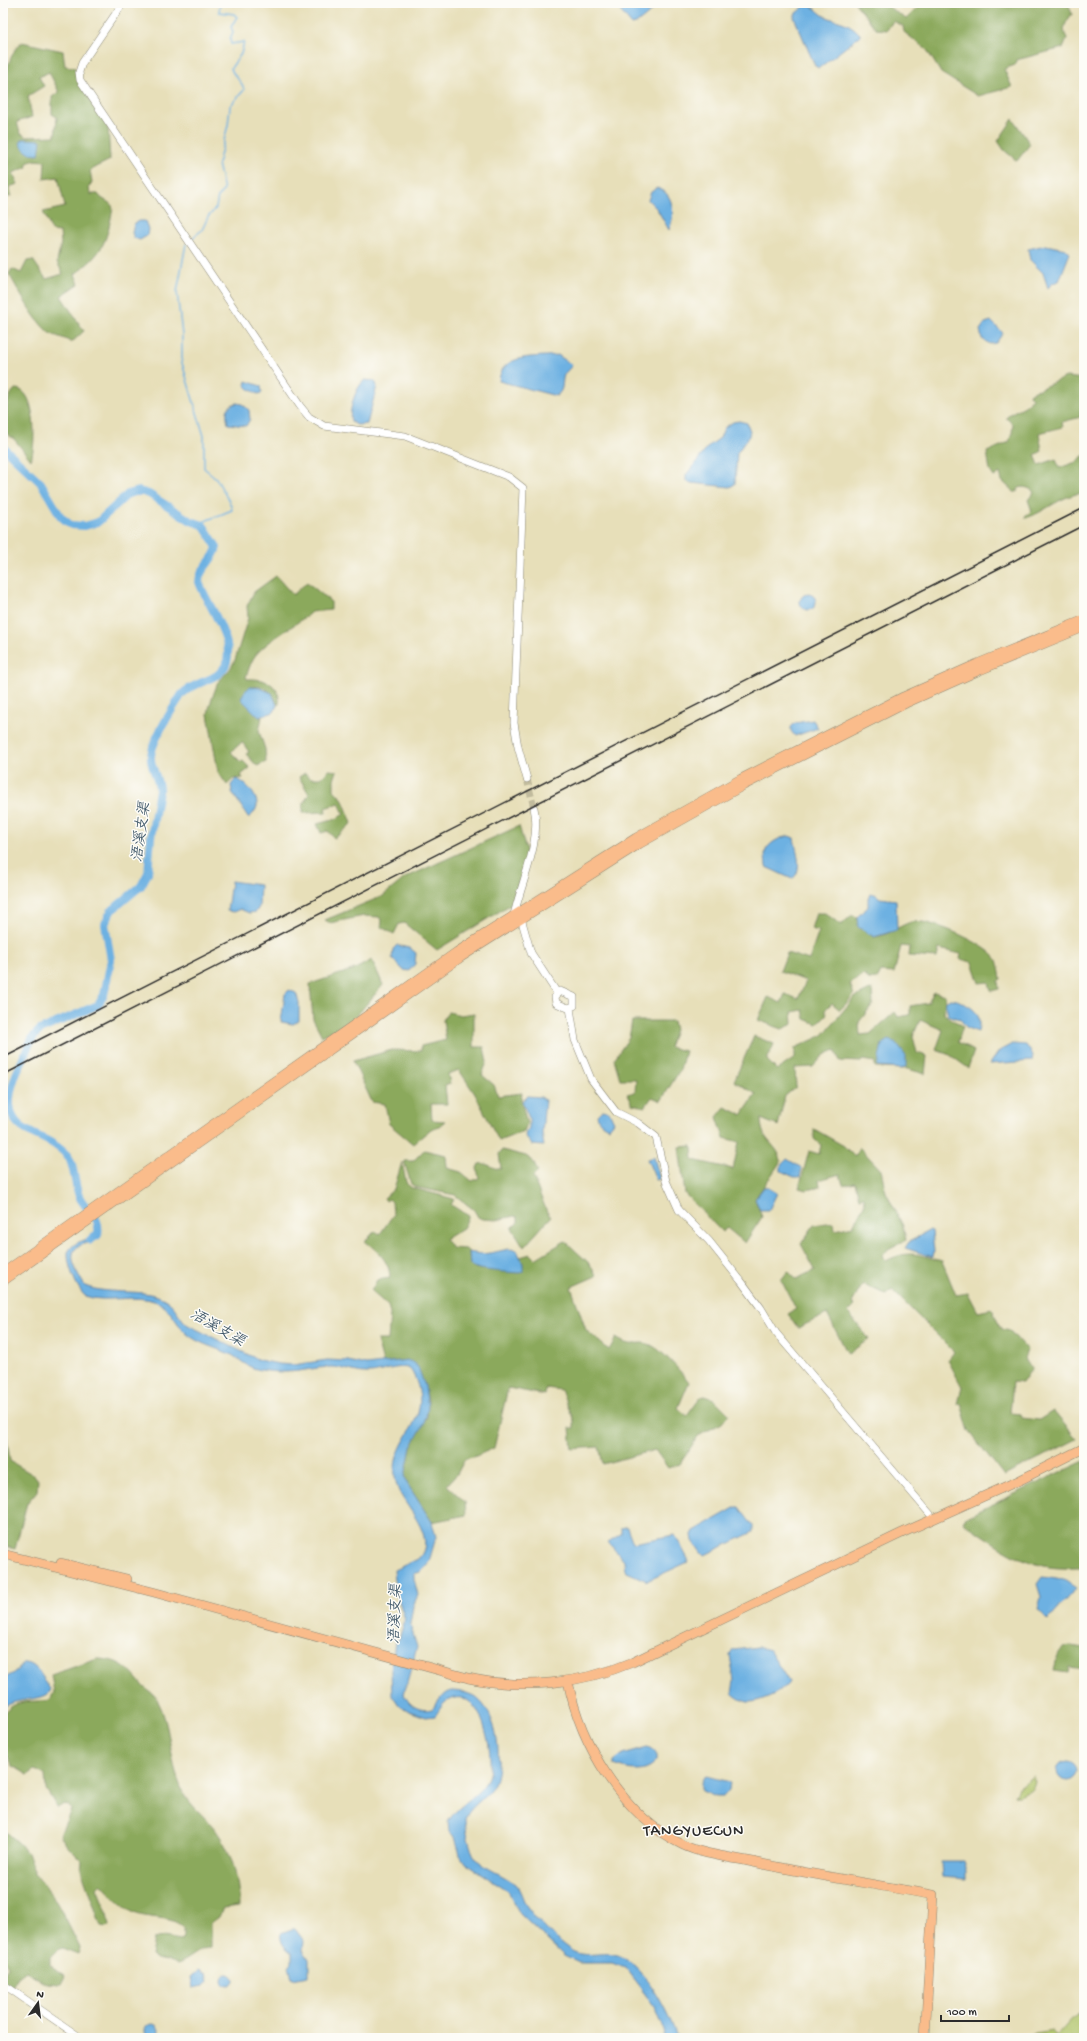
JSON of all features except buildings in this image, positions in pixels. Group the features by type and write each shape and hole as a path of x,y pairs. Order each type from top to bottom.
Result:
{"main road":[{"path":"517,916 654,827 775,761 934,683 1084,620"},
{"path":"3,1273 104,1206 458,952 517,916 651,837 779,767 930,692 1084,628"},
{"path":"3,1281 82,1221"},
{"path":"3,1553 422,1663 479,1675 512,1679 560,1677 596,1670 630,1658 930,1514 1018,1476 1084,1442"},
{"path":"422,1663 468,1678 499,1684 524,1685 568,1681 598,1675 633,1662 736,1614 882,1542 1020,1480 1084,1448"},
{"path":"568,1681 581,1728 604,1770 636,1810 658,1829 678,1842 700,1851 933,1895 925,2038"}],"street":[{"path":"123,3 82,63 79,72 80,80 95,105 309,417 324,426 405,436 509,477 522,486 523,493 519,552 514,723 518,747 527,779"},
{"path":"534,808 536,821 532,851 517,916 531,952 557,993"},
{"path":"557,993 560,992 574,997 574,1006 570,1008"},
{"path":"557,993 554,998 556,1003 570,1008"},
{"path":"570,1008 575,1040 588,1074 616,1112 638,1123 656,1137 666,1181 679,1210 709,1241 741,1281 761,1308 776,1333 930,1514"},
{"path":"3,1984 81,2038"}],"green space":[{"path":"855,3 883,3 906,19 917,8 925,3 1068,3 1072,14 1064,29 1067,38 1063,48 1016,60 1015,65 1004,69 1012,87 978,96 941,73 927,50 904,32 903,26 893,21 887,30 876,29"},
{"path":"22,42 63,51 65,66 74,67 92,103 108,126 110,160 90,170 92,182 89,187 90,194 98,194 113,208 106,238 98,253 75,274 79,284 61,296 84,331 71,343 66,339 51,334 42,326 9,274 12,269 21,273 27,261 33,260 46,279 63,274 57,262 61,243 60,232 52,231 43,212 65,207 58,177 44,179 45,161 33,160 26,164 27,167 13,173 18,184 9,187 11,196 5,198 3,203 3,103 6,94 5,76 11,57 19,44","holes":["49,72 59,92 52,97 52,114 57,117 55,136 26,137 20,133 17,122 32,117 28,96 44,86 39,77"]},
{"path":"1013,119 1030,144 1017,161 1004,150 998,141"},
{"path":"1066,377 1084,379 1084,410 1080,413 1081,417 1062,422 1063,427 1039,433 1042,451 1035,455 1039,465 1056,459 1059,468 1076,462 1084,455 1084,493 1068,496 1026,518 1025,516 1032,511 1028,500 1034,492 1029,488 1023,487 1019,488 1017,492 1014,492 1002,481 1000,473 994,477 990,471 987,452 1009,442 1013,424 1006,418 1013,412 1027,405 1032,398 1029,395 1030,393"},
{"path":"15,389 22,391 27,397 31,407 34,442 31,460 14,439 4,432 7,404"},
{"path":"276,576 293,595 307,582 331,602 331,610 311,612 264,646 253,659 246,677 247,679 265,681 274,687 279,697 279,704 277,705 275,698 266,689 255,687 249,688 245,692 241,699 259,717 262,717 259,731 265,749 266,762 257,766 246,754 249,752 242,742 231,752 241,762 243,761 250,768 241,775 243,778 233,779 227,785 218,772 208,714 210,704 218,682 230,669 235,660 248,618 247,606 254,592"},
{"path":"329,770 337,771 334,780 334,790 342,798 352,823 334,838 328,831 321,833 317,824 336,819 344,814 339,803 325,808 326,812 303,813 303,805 309,794 299,777 305,773 311,778 321,778"},
{"path":"519,826 526,850 524,866 513,903 437,950 404,923 399,924 394,934 381,927 382,921 379,917 364,916 330,923 325,920 383,896 405,878"},
{"path":"816,913 825,913 841,925 852,915 857,917 857,920 874,937 884,935 911,922 930,924 943,928 971,940 992,954 997,960 999,967 1001,979 998,981 999,989 991,991 989,982 979,983 972,962 960,959 961,954 939,949 937,958 909,956 910,947 901,946 894,973 881,972 878,978 870,980 864,975 850,984 854,995 840,1010 832,1003 825,1010 827,1014 817,1024 805,1019 803,1010 792,1012 793,1024 782,1029 758,1020 768,997 781,1003 785,994 798,999 806,981 780,971 787,953 809,960 819,931 811,929"},
{"path":"372,960 383,985 353,1020 322,1036 313,1019 310,984 355,969"},
{"path":"872,989 873,1004 859,1022 860,1035 870,1034 895,1012 898,1017 910,1015 910,1006 928,1003 934,992 945,995 944,1014 963,1026 958,1042 974,1051 968,1068 950,1055 936,1050 943,1030 920,1020 913,1036 917,1053 927,1056 925,1074 908,1069 875,1068 875,1062 862,1060 861,1062 840,1061 835,1050 824,1055 813,1067 795,1068 796,1087 785,1096 778,1126 761,1119 766,1138 776,1150 781,1161 755,1199 762,1217 745,1243 727,1228 722,1232 685,1194 679,1147 692,1146 693,1160 733,1169 739,1142 724,1138 717,1117 725,1107 742,1115 756,1094 734,1081 754,1036 774,1044 767,1060 777,1070 795,1058 795,1048 823,1035 854,998"},
{"path":"448,1012 461,1015 474,1013 474,1047 484,1047 487,1062 482,1075 494,1085 498,1096 522,1093 521,1100 527,1124 524,1131 499,1141 475,1094 459,1070 448,1074 450,1084 445,1086 447,1104 431,1104 432,1120 445,1121 439,1126 431,1129 413,1144 389,1124 385,1104 372,1102 353,1061 392,1050 421,1051 421,1046 446,1040 443,1020"},
{"path":"632,1021 673,1021 675,1030 669,1047 685,1051 680,1070 661,1101 652,1097 645,1107 632,1104 627,1094 635,1092 636,1079 620,1079 614,1059 629,1038"},
{"path":"814,1129 844,1146 853,1155 856,1155 859,1147 881,1170 886,1192 903,1226 906,1240 888,1249 882,1257 886,1261 901,1255 914,1254 942,1261 956,1295 968,1293 978,1312 992,1309 1001,1329 1010,1331 1027,1350 1024,1359 1032,1368 1022,1383 1013,1382 1010,1413 1021,1414 1022,1418 1039,1420 1053,1411 1077,1439 1004,1476 969,1431 961,1404 958,1404 962,1387 948,1360 954,1352 892,1290 887,1295 863,1284 852,1303 855,1306 848,1313 869,1339 848,1354 827,1314 798,1328 788,1314 796,1309 781,1280 788,1271 796,1279 815,1270 801,1244 814,1225 834,1222 835,1230 853,1226 865,1203 864,1197 859,1198 855,1182 843,1185 840,1174 819,1180 820,1187 806,1190 799,1188 809,1151 819,1154 821,1145 814,1139"},
{"path":"424,1150 446,1155 447,1168 461,1172 472,1181 479,1178 477,1168 479,1164 485,1164 501,1169 499,1154 502,1150 526,1156 532,1160 538,1172 533,1177 547,1212 551,1217 524,1247 512,1228 518,1222 518,1217 514,1216 497,1220 482,1219 478,1217 474,1210 455,1195 415,1187 411,1184 404,1161 413,1161"},
{"path":"402,1162 406,1182 409,1187 454,1199 451,1205 469,1216 463,1228 445,1239 452,1248 466,1249 469,1252 470,1265 475,1268 488,1270 523,1264 520,1257 530,1254 535,1259 565,1241 590,1264 596,1276 571,1287 586,1330 609,1350 616,1338 622,1342 631,1344 643,1343 653,1346 670,1360 689,1382 678,1408 687,1416 701,1397 705,1396 714,1399 729,1414 722,1423 698,1436 680,1464 668,1468 655,1450 603,1464 599,1447 572,1449 570,1428 574,1428 574,1421 561,1390 546,1388 545,1395 508,1388 494,1448 465,1459 457,1474 447,1485 465,1502 466,1515 432,1522 408,1485 405,1475 411,1447 427,1417 428,1401 424,1383 407,1360 383,1363 377,1340 388,1340 390,1314 388,1306 371,1291 377,1280 390,1278 388,1266 385,1261 365,1241 375,1231 380,1234 393,1215 392,1202 389,1199 386,1201 384,1198 394,1189"},
{"path":"3,1425 6,1432 10,1461 35,1476 38,1480 37,1491 27,1503 15,1549 3,1546"},
{"path":"1084,1461 1084,1568 1054,1568 1022,1559 992,1542 963,1522 966,1517"},
{"path":"1071,1646 1084,1648 1084,1669 1069,1667 1068,1673 1054,1671 1060,1651"},
{"path":"97,1659 112,1661 128,1669 144,1687 156,1697 162,1710 178,1779 182,1790 193,1806 211,1824 221,1838 230,1856 236,1875 239,1906 223,1908 219,1917 211,1923 211,1947 201,1950 177,1964 151,1956 154,1939 163,1937 181,1940 184,1936 184,1928 167,1919 134,1913 120,1903 101,1884 97,1888 107,1913 109,1926 101,1926 81,1869 82,1861 67,1846 60,1835 71,1810 69,1806 65,1804 57,1808 46,1789 45,1775 35,1770 28,1775 13,1766 3,1748 3,1715 8,1709 19,1703 50,1700 54,1692 51,1675"},
{"path":"1084,1669 1084,1692 1083,1696 1080,1696"},
{"path":"1034,1776 1036,1782 1033,1789 1018,1795 1014,1795 1018,1788"},
{"path":"3,1829 20,1844 27,1853 36,1875 57,1902 80,1948 78,1954 62,1948 57,1950 50,1957 50,1965 65,1976 61,1984 46,1983 26,1971 18,1977 11,1988 3,1983 3,1974 8,1967 3,1956"},
{"path":"1084,2011 1084,2038 1027,2038 1035,2033 1052,2030 1056,2036 1071,2019"}],"water":[{"path":"621,3 645,3 651,6 652,11 636,24 632,25 621,12"},
{"path":"805,6 811,6 824,16 848,24 860,34 860,36 819,68 815,66 794,17 796,13"},
{"path":"23,139 41,140 39,155 30,153 23,148 20,143"},
{"path":"657,188 667,195 672,206 673,212 669,230 657,209 648,200 651,192"},
{"path":"138,221 145,221 148,229 147,236 140,240 134,238 132,233 134,224"},
{"path":"1046,245 1066,249 1070,253 1059,281 1053,283 1048,288 1043,273 1030,260 1028,249"},
{"path":"991,321 1003,333 996,343 990,344 982,339 980,330 985,323"},
{"path":"558,355 572,365 564,375 562,389 556,396 499,381 501,372 506,365 513,361 522,358"},
{"path":"365,380 375,381 377,386 367,424 357,425 351,422 350,417 352,405 356,393"},
{"path":"246,381 261,386 262,393 258,394 249,389 245,385"},
{"path":"237,403 242,404 249,410 250,419 246,426 228,424 228,408"},
{"path":"739,421 747,423 750,431 749,436 737,453 735,484 730,487 691,483 686,481 686,475 709,446 720,438 724,428 733,422"},
{"path":"808,594 815,599 816,602 811,609 808,610 801,605 800,602 805,595"},
{"path":"251,687 260,688 272,693 277,705 274,712 259,717 241,699 246,690"},
{"path":"813,720 818,728 795,736 791,731 791,727 795,723"},
{"path":"236,779 240,780 247,786 257,802 257,806 250,817 248,817 232,792 231,785"},
{"path":"789,836 794,838 798,860 798,871 792,879 766,867 765,858 766,850 773,842"},
{"path":"231,881 260,885 259,907 256,912 249,913 240,909 234,912 227,911"},
{"path":"870,894 875,894 880,898 896,900 897,930 874,937 858,927 857,917 868,907 868,899"},
{"path":"397,945 410,948 416,953 415,964 409,971 403,970 392,958 393,949"},
{"path":"289,990 296,993 299,1002 299,1021 293,1024 281,1022 285,994"},
{"path":"950,999 961,1002 976,1012 979,1018 978,1032 967,1028 960,1019 948,1015 945,1002"},
{"path":"888,1040 895,1042 906,1056 906,1067 902,1069 877,1067 882,1044"},
{"path":"1012,1044 1026,1045 1033,1055 1032,1061 990,1064 999,1051"},
{"path":"527,1096 541,1097 545,1100 542,1133 544,1146 532,1145 525,1136 529,1128 529,1118 522,1101"},
{"path":"602,1110 609,1111 614,1122 609,1128 598,1120 597,1115"},
{"path":"654,1157 660,1179 656,1180 647,1159"},
{"path":"787,1159 802,1168 800,1177 794,1177 781,1171 781,1165"},
{"path":"764,1187 767,1187 777,1193 769,1210 760,1210 755,1199"},
{"path":"930,1230 932,1231 934,1251 933,1257 905,1248 909,1242"},
{"path":"96,1234 100,1235 92,1242 76,1248 73,1253 76,1270 85,1286 105,1291 138,1292 158,1296 166,1300 188,1325 259,1360 293,1365 327,1360 348,1361 366,1365 407,1360 418,1367 425,1386 428,1408 424,1424 411,1447 405,1476 408,1485 432,1522 436,1537 429,1562 420,1572 414,1574 418,1595 413,1606 410,1624 417,1647 404,1694 412,1705 423,1710 432,1709 444,1694 452,1691 473,1695 482,1703 489,1713 494,1726 497,1740 498,1767 494,1785 472,1808 465,1819 468,1838 473,1854 483,1865 515,1884 526,1905 537,1919 552,1935 569,1949 580,1954 613,1954 624,1957 634,1965 653,1988 668,2015 677,2038 663,2038 664,2029 655,2007 625,1968 612,1963 579,1963 564,1956 520,1914 508,1891 465,1863 460,1855 455,1837 449,1832 448,1822 458,1809 482,1788 489,1774 490,1764 490,1752 483,1724 477,1711 470,1702 460,1698 449,1700 443,1705 435,1716 426,1717 409,1711 399,1705 392,1695 391,1671 395,1642 399,1639 405,1620 396,1592 394,1570 418,1559 424,1550 425,1541 418,1521 400,1494 397,1486 395,1470 397,1456 416,1419 420,1405 419,1390 412,1372 409,1369 399,1367 374,1373 331,1367 286,1372 257,1369 247,1365 232,1355 191,1337 182,1329 162,1304 149,1299 140,1298 102,1299 85,1296 78,1287 73,1276 69,1263 68,1252 74,1245"},
{"path":"509,1249 517,1250 523,1264 523,1272 500,1272 479,1269 470,1265 469,1252 484,1254"},
{"path":"736,1507 739,1507 753,1526 753,1532 705,1555 702,1554 693,1541 692,1535 694,1531"},
{"path":"627,1527 633,1543 675,1535 688,1559 688,1562 647,1581 627,1572 625,1570 624,1561 608,1542 621,1534 621,1528"},
{"path":"1042,1577 1064,1580 1076,1588 1048,1620 1038,1609 1041,1597 1037,1584"},
{"path":"759,1647 769,1650 789,1682 777,1693 771,1696 758,1701 748,1702 739,1699 732,1693 734,1681 730,1655 733,1650"},
{"path":"25,1663 37,1669 50,1689 50,1692 41,1697 9,1704 3,1708 3,1679 12,1674"},
{"path":"647,1747 652,1748 657,1755 657,1760 648,1768 631,1770 614,1765 614,1761 623,1754"},
{"path":"1067,1761 1074,1764 1077,1771 1074,1778 1067,1781 1060,1778 1057,1771 1060,1764"},
{"path":"707,1776 730,1782 729,1790 723,1797 716,1797 702,1791 702,1780"},
{"path":"941,1861 963,1861 966,1871 966,1879 942,1877"},
{"path":"295,1929 304,1941 303,1950 309,1959 309,1976 292,1979 289,1966 292,1962 292,1953 284,1945 281,1939 281,1933"},
{"path":"199,1970 206,1974 208,1981 204,1986 193,1988 191,1977"},
{"path":"226,1974 230,1974 234,1980 230,1986 226,1986 222,1982 222,1978"},
{"path":"152,2024 157,2026 159,2031 157,2036 152,2038 147,2036 145,2031 147,2026"}],"waterway":[{"path":"191,239 202,230 208,217 216,208 218,196 224,190 218,164 228,125 230,106 244,90 242,84 231,68 241,54 244,42 231,44 230,39 233,32 231,27 237,17 234,14 219,12 220,3"},
{"path":"186,244 177,292 182,335 182,363 204,436 204,468 216,478 230,503 232,510 200,523"},
{"name":"浯溪支渠","path":"3,447 41,483 61,517 71,525 85,526 98,522 128,494 139,491 149,494 191,521 203,525 217,547 216,552 204,568 199,582 222,630 227,643 228,655 225,666 217,675 190,688 182,694 162,726 151,753 151,760 159,790 151,837 148,873 141,886 111,911 105,924 111,960 104,995 98,1005 42,1029 34,1036 17,1071 11,1089 10,1108 18,1124 26,1130 58,1147 70,1159 80,1198 96,1218 98,1223 98,1235 90,1240"}],"tunnel":[{"path":"527,779 534,808"}],"railway":[{"path":"3,1058 1084,508"},
{"path":"3,1075 1084,525"}],"district":[{"name":"TANGYUECUN","path":"694,1829"}]}
